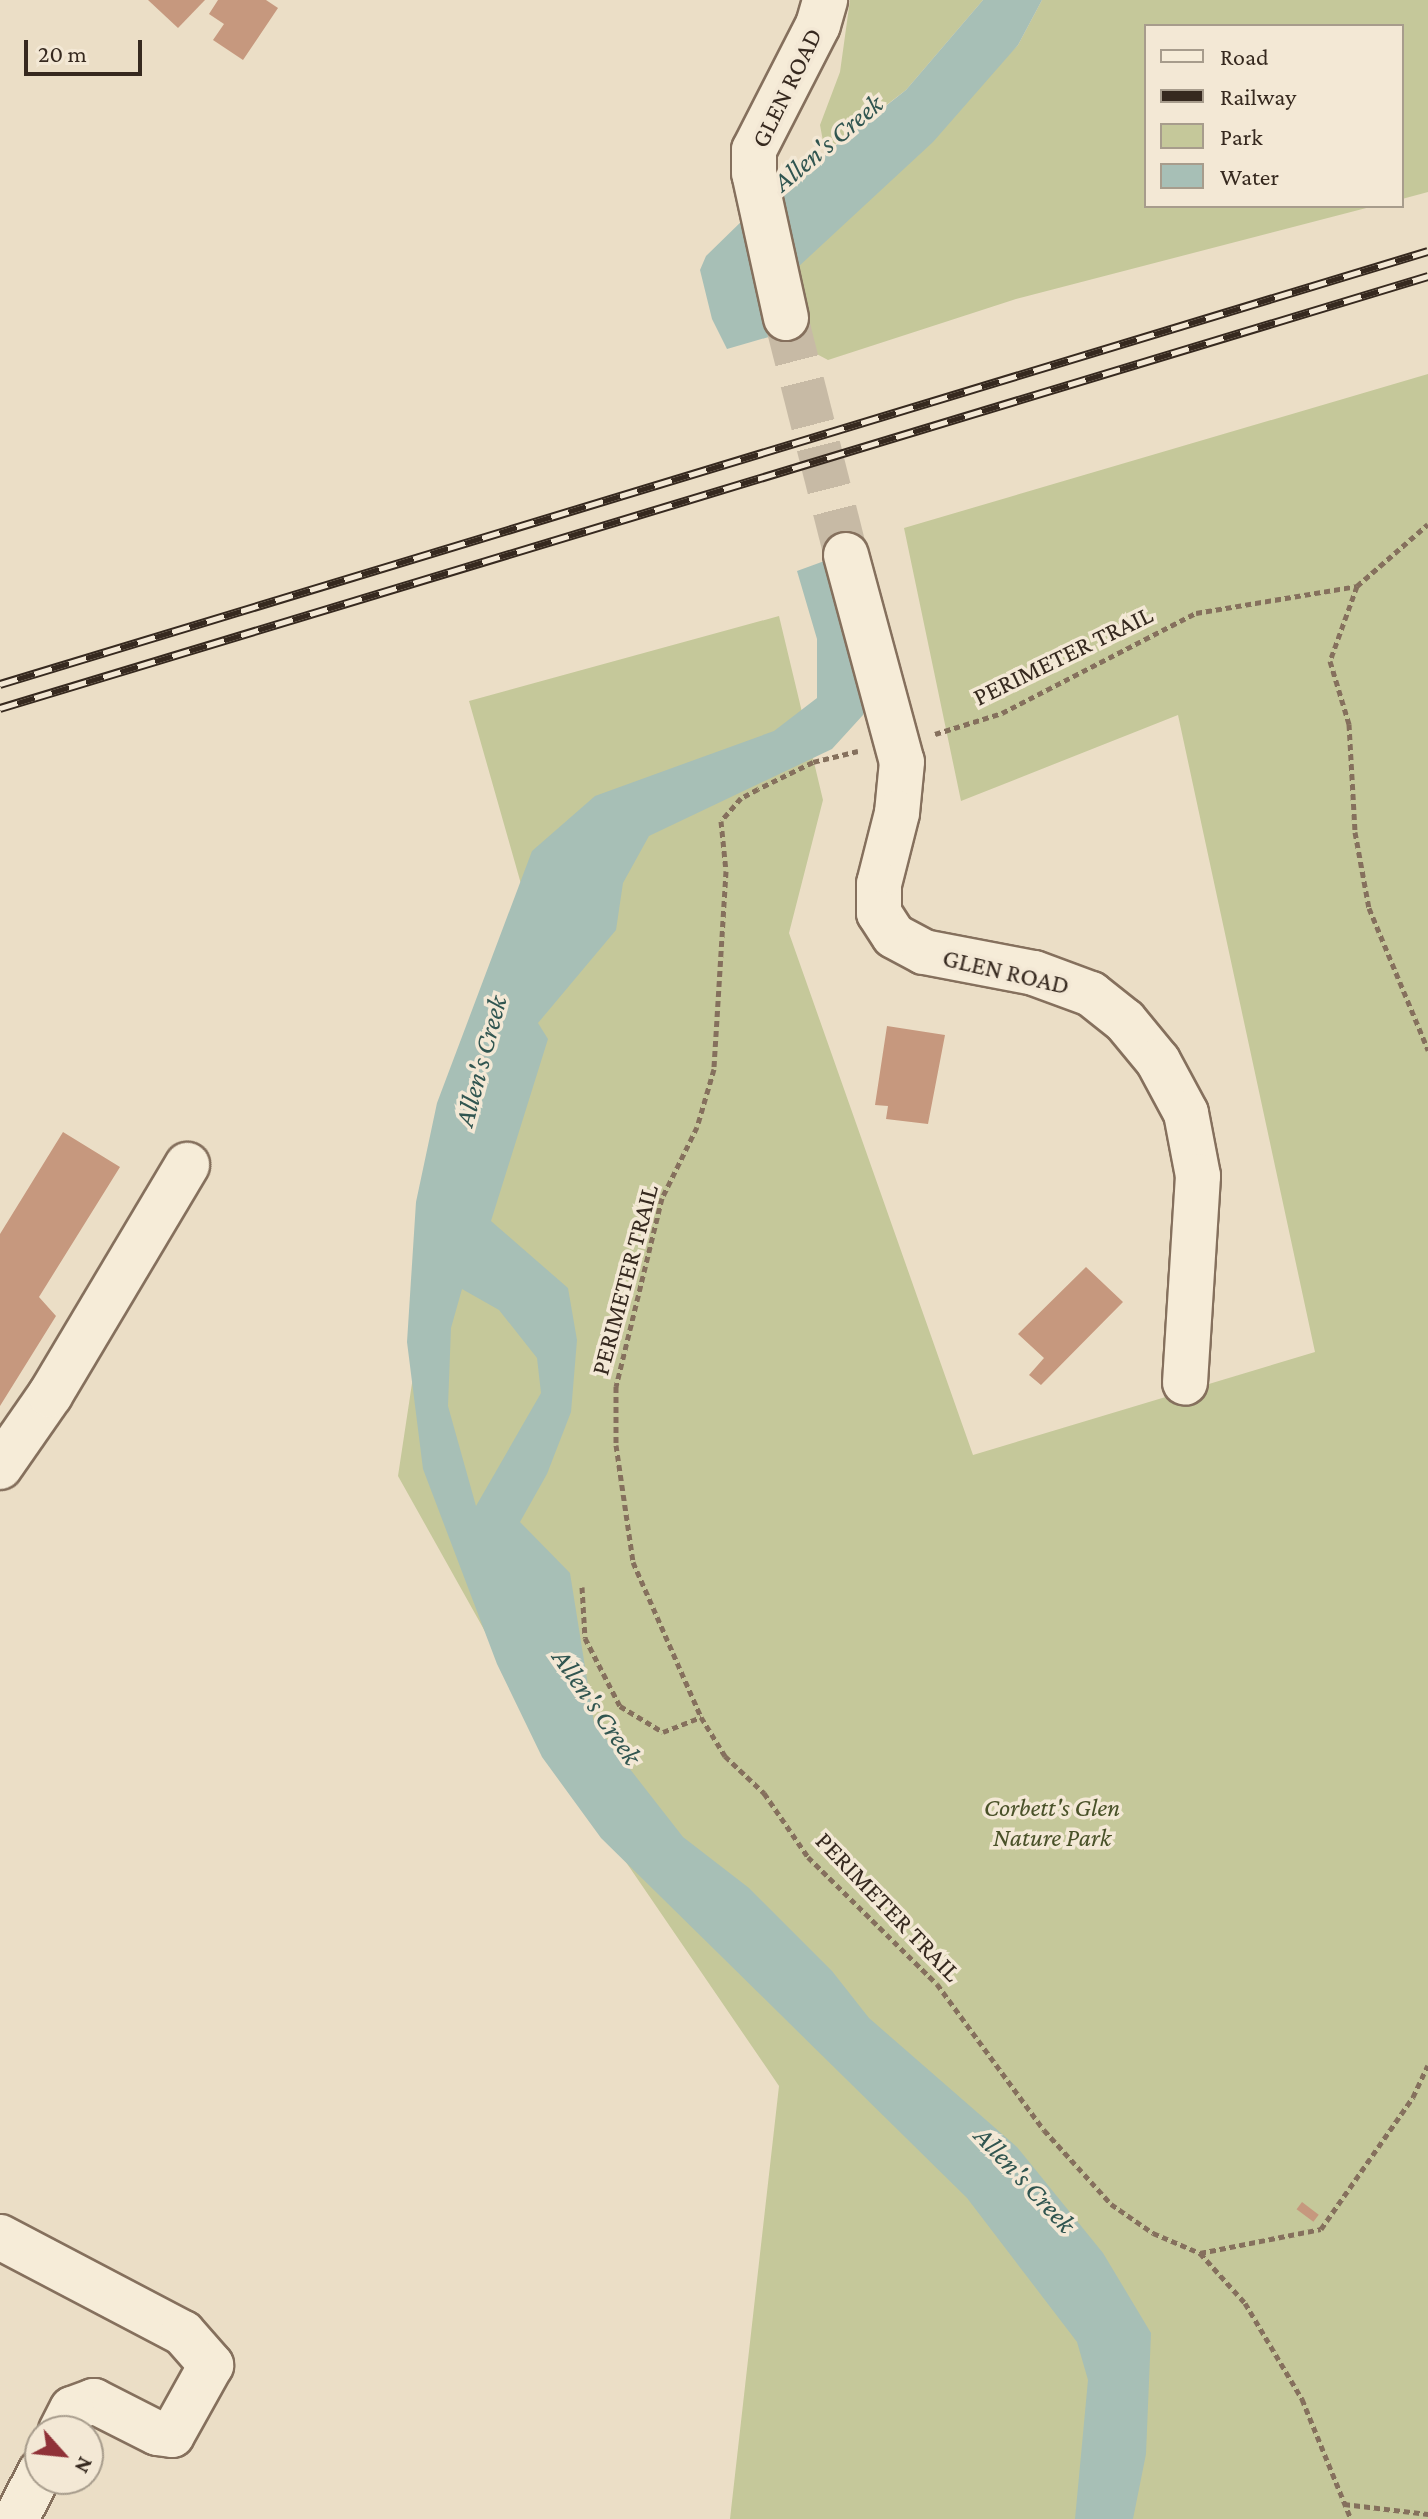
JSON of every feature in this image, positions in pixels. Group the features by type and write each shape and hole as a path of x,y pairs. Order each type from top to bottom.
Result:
{"street":[{"name":"GLEN ROAD","path":"784,305 754,173 758,138 807,48 825,0"},
{"name":"GLEN ROAD","path":"846,555 898,742 900,789 877,899 884,925 924,952 1034,973 1091,994 1142,1038 1186,1113 1198,1176 1185,1383"},
{"path":"0,1467 50,1395 187,1165"},
{"path":"0,2237 183,2333 211,2365 172,2435 157,2433 94,2401 72,2409 69,2415"},
{"path":"16,2519 28,2495"}],"path":[{"path":"1428,524 1357,586 1330,661 1349,724 1355,832 1369,908 1428,1050"},
{"name":"PERIMETER TRAIL","path":"1351,2519 1302,2399 1245,2303 1200,2253 1153,2233 1111,2204 1044,2130 937,1984 808,1857 764,1793 725,1756 701,1717 633,1562 616,1445 616,1386 662,1198 697,1127 714,1069 726,871 721,821 741,798 813,762 1002,713 1196,613 1357,586"},
{"path":"582,1587 585,1638 620,1706 663,1732 701,1717"},
{"path":"1200,2253 1321,2229 1413,2097 1428,2065"},
{"path":"1344,2504 1428,2514"}],"green space":[{"path":"850,0 983,0 906,90 825,152 820,125 840,72"},
{"path":"1042,0 1428,0 1428,192 1404,198 1404,24 1144,24 1144,208 1366,208 1016,299 828,360 779,334 768,291 1018,45"},
{"name":"Corbett's Glen Nature Park","path":"1428,374 1428,2519 730,2519 779,2086 561,1767 398,1476 442,1185 523,891 469,701 779,616 823,800 789,933 973,1455 1315,1352 1178,715 961,801 904,528"}],"water":[{"path":"983,0 1042,0 1018,45 933,142 770,293 779,334 727,349 712,319 700,270 706,256 747,216 906,90"},
{"name":"Allen's Creek","path":"838,556 869,685 863,715 832,749 649,836 623,883 616,930 538,1023 548,1039 491,1221 568,1288 577,1340 571,1412 547,1474 520,1522 570,1573 594,1723 683,1837 749,1888 832,1971 869,2018 1017,2147 1103,2253 1151,2333 1146,2454 1133,2519 1075,2519 1088,2380 1077,2342 967,2198 601,1838 542,1757 497,1664 423,1469 407,1342 416,1202 437,1103 532,851 595,796 774,731 817,698 817,639 797,571","holes":["462,1289 499,1310 537,1358 541,1393 476,1506 448,1406 451,1328"]}],"building":[{"path":"148,0 205,0 178,28"},
{"path":"218,0 266,0 278,8 243,60 213,40 224,24 209,14"},
{"path":"887,1026 945,1035 928,1124 886,1119 888,1106 875,1105"},
{"path":"63,1132 120,1167 39,1297 56,1316 0,1406 0,1234"},
{"path":"1086,1267 1123,1302 1041,1385 1029,1375 1044,1358 1018,1334"},
{"path":"1302,2202 1319,2215 1313,2222 1297,2209"}],"tunnel":[{"path":"786,318 846,555"}],"railway":[{"path":"0,684 1428,251"},
{"path":"0,708 1428,276"}]}
